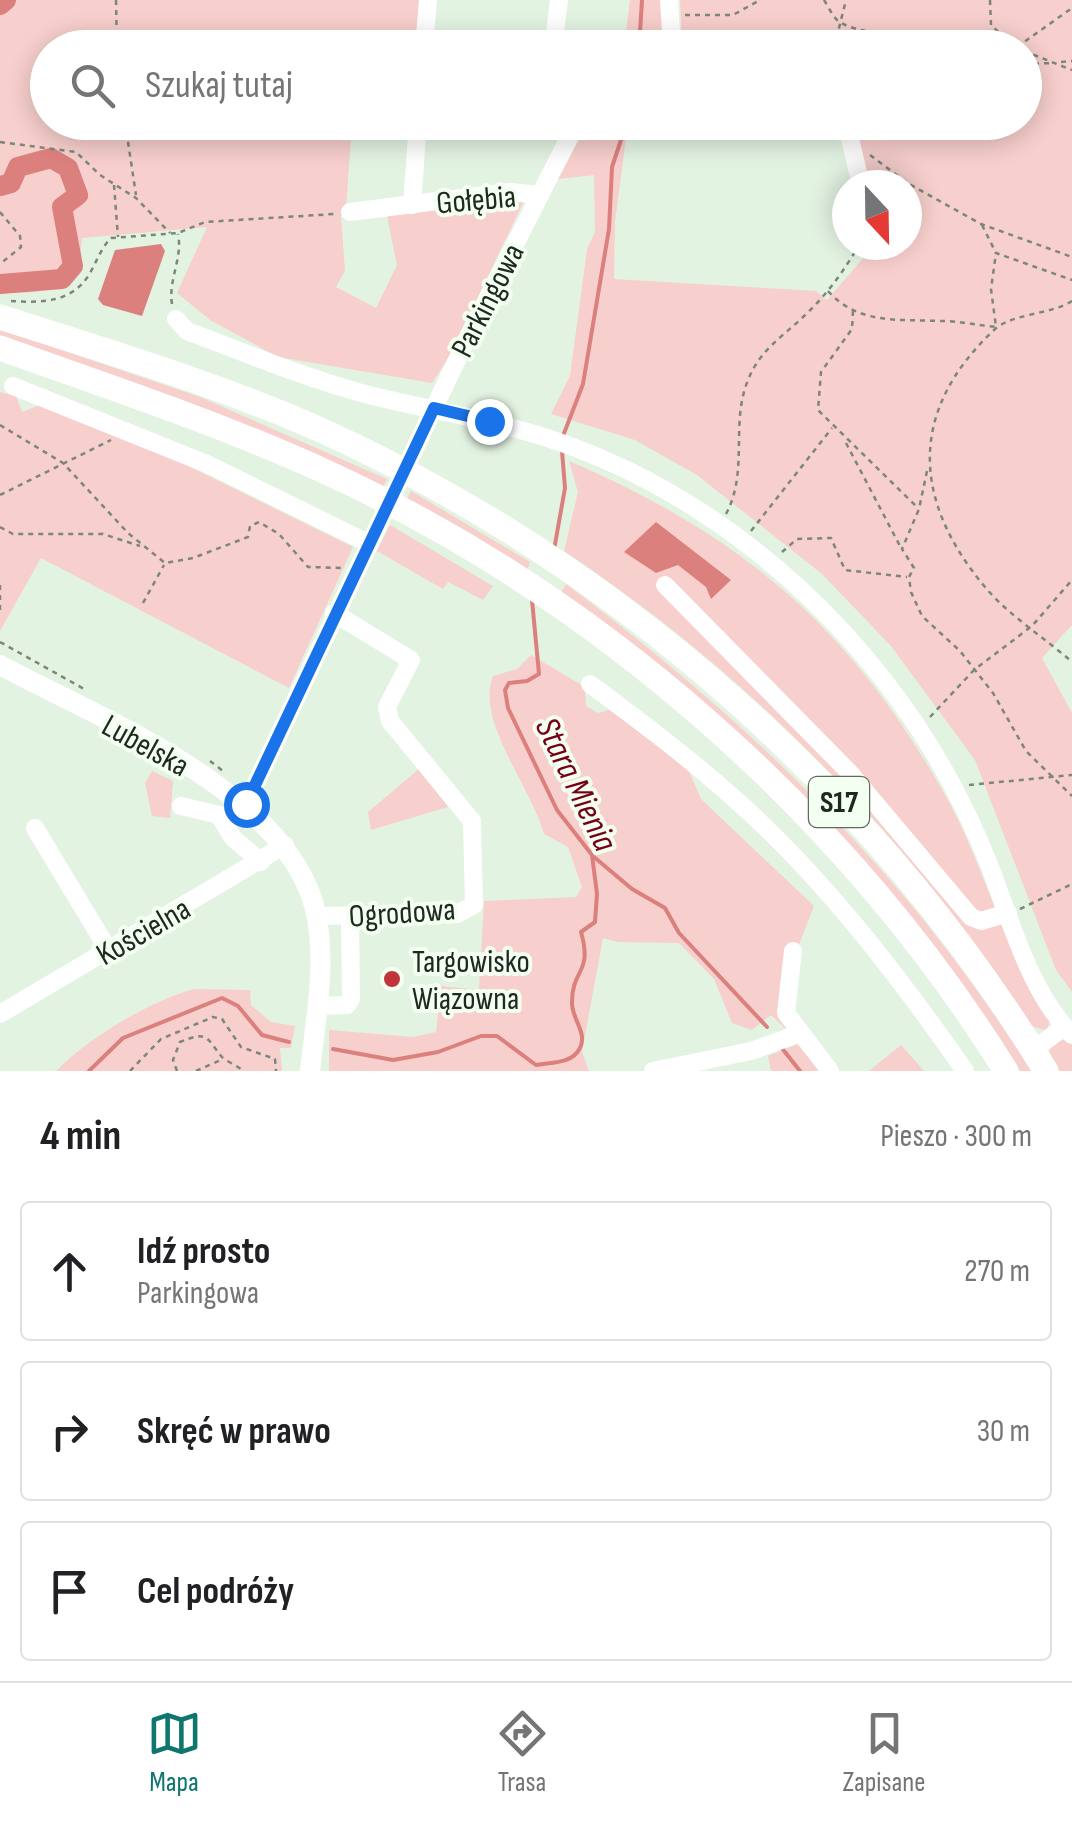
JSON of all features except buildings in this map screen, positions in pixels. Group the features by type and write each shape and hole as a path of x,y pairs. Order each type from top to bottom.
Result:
{"highway":[{"name":"S17","path":"4,313 263,407 371,454 433,486 583,579 682,654 838,800 956,940 1040,1060"},
{"name":"S17","path":"0,348 250,440 359,488 418,518 553,601 704,720 842,857 926,957 1006,1071"}],"main road":[{"name":"Lubelska","path":"0,665 246,804 286,845 317,916 317,1006 310,1071"}],"street":[{"path":"426,30 428,0"},
{"path":"555,30 559,0"},
{"name":"Gołębia","path":"412,205 417,140"},
{"name":"Parkingowa","path":"246,804 334,613 568,140"},
{"path":"851,140 858,170"},
{"name":"Gołębia","path":"350,212 510,192 540,195"},
{"path":"176,319 187,331 335,385 544,437 580,450 664,490 720,524 771,562 860,650 919,729 953,787 1036,982 1068,1031 1040,1060"},
{"path":"13,386 208,464 368,543"},
{"path":"665,585 848,772 971,917 982,921 1008,913"},
{"name":"Ogrodowa","path":"317,916 457,914 474,905 476,892 472,821 390,721 387,707 411,660 334,613"},
{"path":"590,684 729,793 770,832 910,992 965,1071"},
{"path":"182,806 220,815 233,838 261,862"},
{"path":"35,828 109,952"},
{"name":"Kościelna","path":"0,1014 286,845"},
{"path":"317,1006 347,1005 352,999 350,918"},
{"path":"793,952 786,1013 798,1034 830,1071"},
{"path":"653,1071 751,1052 798,1034"}],"path":[{"path":"116,0 117,30"},
{"path":"669,7 733,15 760,0"},
{"path":"824,0 838,21 872,30"},
{"path":"837,30 846,0"},
{"path":"990,0 991,25 996,30"},
{"path":"1041,30 1072,8"},
{"path":"1042,58 1072,70"},
{"path":"1042,63 1072,61"},
{"path":"128,140 136,198"},
{"path":"0,142 76,152 136,198 170,232"},
{"path":"854,150 872,156 909,184 981,224 1072,257"},
{"path":"114,184 118,238"},
{"path":"0,212 20,236 21,246 0,264"},
{"path":"4,313 70,295 82,285 104,245 118,238 178,233 205,222 350,212"},
{"path":"902,549 919,509 929,433 944,393 996,327 991,289 996,253 981,224"},
{"path":"176,319 169,284 180,245 178,233"},
{"path":"996,253 1072,280"},
{"path":"720,524 732,502 742,464 737,430 747,382 762,352 827,290 849,260"},
{"path":"827,290 854,310 888,322 940,320 996,327 1071,304"},
{"path":"854,310 852,329 821,372 818,410 919,509"},
{"path":"0,425 63,463 144,548 165,564"},
{"path":"743,541 833,426"},
{"path":"842,437 914,568 909,577 922,616 974,670 1026,750 1072,796"},
{"path":"0,495 114,439"},
{"path":"927,470 946,534 987,590 1072,662"},
{"path":"143,603 165,564 234,545 248,537 250,526 259,522 279,534 308,567 357,568"},
{"path":"0,527 13,534 42,536 103,534 144,548"},
{"path":"771,562 797,539 831,538 845,570 909,577"},
{"path":"919,729 974,670 1032,626 1072,580"},
{"path":"0,585 0,614"},
{"path":"953,787 1072,775"},
{"path":"1008,913 1072,884"},
{"path":"130,1071 160,1039 213,1017 222,1018 241,1048 275,1059 276,1071"},
{"path":"177,1071 174,1049 192,1037 212,1040 222,1060 243,1071"},
{"path":"196,1071 222,1060"}],"shaded area":[{"path":"0,0 423,0 421,30 30,30 30,140 351,140 346,209 341,216 345,271 336,287 376,308 397,265 387,216 509,198 524,201 450,355 432,383 278,357 210,320 177,293 207,227 82,238 75,269 58,286 0,293"},
{"path":"630,0 661,0 662,30 626,30"},
{"path":"680,0 1072,0 1072,625 1042,658 1072,713 1072,992 1056,970 975,760 891,646 822,574 697,475 635,440 551,414 570,376 587,249 595,232 594,175 558,179 579,140 626,140 615,222 614,279 816,291 827,300 862,260 922,260 922,170 864,170 857,140 1042,140 1042,30 681,30"},
{"path":"161,244 165,251 142,316 103,305 98,299 115,250"},
{"path":"0,329 200,397 387,479 383,487 215,413 0,335"},
{"path":"0,392 16,396 22,412 42,404 174,459 353,547 289,688 41,558 0,631"},
{"path":"569,461 691,523 743,558 791,597 876,689 914,743 958,820 1012,947 1050,1018 1047,1031 1032,1026 933,889 822,764 699,652 564,551 578,492"},
{"path":"411,491 530,562 527,571 406,500"},
{"path":"656,522 731,580 711,599 706,587 678,565 656,573 624,552"},
{"path":"390,525 493,586 483,600 448,582 443,589 377,551"},
{"path":"566,584 699,690 821,805 933,931 1031,1071 1020,1071 960,982 561,593"},
{"path":"531,655 585,687 586,706 598,713 612,709 689,771 701,799 814,906 798,947 789,1032 771,1015 752,1030 732,1023 714,979 679,943 618,942 603,938 582,1052 589,1071 329,1071 329,1030 413,1037 436,1032 441,986 479,990 484,901 576,897 582,887 568,847 544,834 492,713 493,676 517,669"},
{"path":"419,769 448,807 371,830 368,812"},
{"path":"152,771 173,781 170,818 152,816 145,783"},
{"path":"194,989 250,990 251,1005 271,1022 295,1026 291,1048 280,1048 282,1071 56,1071 120,1022"},
{"path":"1061,1039 1072,1043 1072,1071 1059,1071 1049,1055 1050,1046"},
{"path":"797,1044 820,1071 771,1071 768,1056"},
{"path":"901,1045 924,1071 869,1071"}],"waterway":[{"path":"0,5 6,0"},
{"name":"Stara Mienia","path":"640,30 642,0"},
{"name":"Stara Mienia","path":"563,436 583,384 609,229 612,167 621,140"},
{"path":"0,186 11,183 18,167 51,158 68,168 78,195 62,207 73,266 62,279 0,284"},
{"name":"Stara Mienia","path":"554,550 565,488 562,451"},
{"name":"Stara Mienia","path":"333,1049 393,1060 438,1052 481,1036 497,1036 536,1065 567,1060 580,1048 582,1037 572,1002 585,956 581,932 595,922 597,894 592,855 557,810 508,708 505,690 509,683 527,681 539,674 532,600"},
{"path":"594,857 632,889 665,908 679,933 767,1027"},
{"name":"Stara Mienia","path":"89,1071 123,1038 222,998 238,1006 262,1035 289,1042"},
{"path":"781,1047 800,1071"}],"place":[{"name":"Targowisko Wiązowna","path":"392,979"}],"route":[{"path":"246,804 434,408 489,421"}]}
